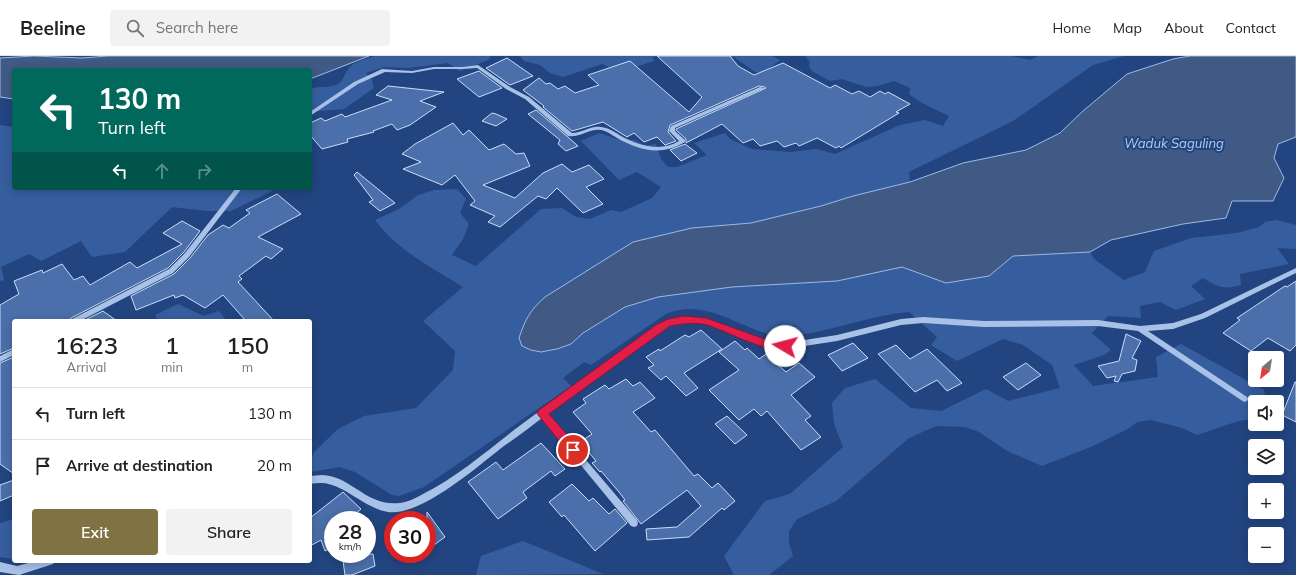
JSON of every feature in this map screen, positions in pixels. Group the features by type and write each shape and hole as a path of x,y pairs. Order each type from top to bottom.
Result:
{"street":[{"path":"312,113 356,83 384,70 412,72 434,68 463,68 478,66 508,88 527,98 570,135 574,136 591,128 601,128 638,145 656,150 670,147 683,141 672,130 673,127 762,88"},
{"path":"78,319 171,271 187,255 237,190"},
{"path":"312,480 325,479 336,482 380,507 391,509 403,507 425,497 451,482 542,413 659,328 674,321 706,321 769,345 779,346 837,338 901,322 923,320 984,324 1098,323 1140,329 1160,328 1183,324 1203,316 1296,270"},
{"path":"1140,329 1244,399"},
{"path":"0,359 12,353"},
{"path":"542,413 634,523"},
{"path":"0,567 17,573 44,563"}],"shaded area":[{"path":"374,56 491,56 488,60 460,71 448,63 408,68 385,67 366,73 372,80 374,88 344,109 312,112 312,88 338,84 349,68 359,61"},
{"path":"520,56 656,56 652,58 654,61 620,72 602,64 563,77 550,73 540,65 524,61"},
{"path":"712,56 772,56 780,60 764,72 755,72 734,57 716,59"},
{"path":"805,56 1012,56 1030,60 1038,56 1124,56 1093,65 1013,121 909,172 910,182 751,223 692,228 545,297 538,303 528,318 524,330 522,346 541,352 557,349 571,344 583,333 625,307 658,297 731,287 837,281 902,267 946,283 989,276 1013,256 1090,252 1094,259 1124,280 1145,272 1154,251 1191,238 1237,233 1259,227 1265,222 1276,220 1296,225 1296,249 1277,248 1289,264 1240,274 1241,285 1235,287 1221,287 1203,278 1191,286 1205,299 1176,310 1160,302 1140,306 1141,318 1108,316 1092,333 1111,350 1104,355 1074,365 1093,386 1158,377 1156,357 1181,344 1248,381 1248,387 1259,387 1264,390 1265,395 1248,395 1248,420 1238,421 1197,435 1182,428 1151,420 1137,422 1128,429 1093,446 1042,466 1007,451 979,432 965,427 936,426 909,438 836,501 797,519 789,531 789,543 793,556 769,575 734,575 724,556 765,501 790,494 843,447 834,424 832,403 845,388 875,379 911,408 941,411 986,389 1008,401 1060,388 1052,365 1023,345 1003,339 957,361 931,345 937,337 909,312 783,337 766,334 724,316 695,309 681,310 666,314 591,365 584,362 563,378 571,386 424,487 399,496 392,495 355,472 340,467 312,472 312,456 314,452 338,429 364,416 416,408 453,370 455,351 423,321 463,287 404,249 384,231 375,220 399,209 418,195 434,190 457,189 466,199 460,213 469,224 463,239 452,255 476,266 541,209 562,208 576,217 590,219 611,210 621,212 652,198 661,187 637,172 619,180 581,141 599,133 617,139 635,140 645,146 656,144 661,159 668,167 677,167 707,155 694,143 725,133 730,139 752,149 791,152 816,149 835,154 900,125 925,120 943,126 949,116 920,102 909,94 910,88 894,81 878,86 866,87 842,79 830,81 812,71 809,67 810,62"},
{"path":"0,125 12,127 12,190 274,190 231,211 207,211 172,207 125,252 92,257 81,241 41,261 29,254 1,267 4,280 0,281"},
{"path":"178,304 204,316 219,311 225,319 158,319 155,315"},
{"path":"12,520 12,559 0,557 0,523"},
{"path":"523,541 603,574 476,575 481,556"}],"water":[{"path":"34,56 82,58 108,56 369,56 312,78 312,68 12,68 12,99 0,97 0,58"},
{"name":"Waduk Saguling","path":"1190,56 1296,56 1296,137 1278,144 1274,158 1284,178 1273,201 1232,201 1226,218 1183,224 1111,240 1090,252 1013,256 989,276 946,283 902,267 837,281 732,287 658,297 625,307 583,333 571,344 557,349 541,352 522,346 519,338 523,326 532,311 545,297 633,242 692,228 751,223 910,182 963,163 1026,150 1060,133 1083,111 1127,74 1173,59"}],"building":[{"path":"657,56 730,56 738,66 754,75 783,63 830,88 835,85 852,94 859,91 870,97 880,91 885,94 888,92 910,104 896,112 899,113 841,148 839,146 836,148 817,138 799,146 796,143 784,147 777,141 760,146 753,139 743,143 722,124 686,143 686,139 676,130 766,88 759,86 670,125 668,132 676,141 665,145 657,137 644,142 634,133 627,137 603,122 572,131 543,107 544,106 523,90 539,78 546,84 550,83 558,89 565,86 575,93 599,85 588,75 630,61 689,112 702,97"},
{"path":"507,58 533,76 510,85 486,68"},
{"path":"479,71 502,88 479,97 457,79"},
{"path":"388,86 444,92 420,101 436,107 410,125 397,130 392,124 373,131 374,132 347,139 348,142 322,149 312,137 312,122 321,118 325,121 342,114 345,117 392,100 376,95"},
{"path":"536,110 578,146 566,151 558,144 560,140 528,114"},
{"path":"492,113 507,119 496,126 482,121"},
{"path":"453,123 463,135 469,130 489,150 504,144 516,154 524,153 530,166 483,185 515,198 543,173 562,164 572,172 589,165 604,179 586,187 603,204 583,213 557,188 546,199 538,196 500,227 488,222 495,216 470,205 475,201 455,175 442,185 403,169 421,162 402,154 415,144"},
{"path":"685,144 697,153 681,161 670,150"},
{"path":"357,172 395,203 380,211 369,202 373,200 354,175"},
{"path":"277,194 301,214 258,237 283,249 271,259 266,256 239,276 242,279 238,282 272,319 244,319 223,295 205,308 183,295 175,298 174,295 136,310 131,296 174,274 190,258 208,235 223,225 229,228 250,213 246,210"},
{"path":"182,221 200,231 184,252 168,268 70,319 12,319 12,349 0,354 0,305 19,294 14,281 42,270 43,273 62,264 74,280 83,276 90,285 130,262 137,268 182,244 163,233"},
{"path":"1296,281 1296,345 1290,351 1268,338 1251,351 1223,333 1240,320 1237,318 1285,286 1287,287"},
{"path":"103,311 114,319 87,319"},
{"path":"701,330 722,349 684,373 698,388 686,396 666,376 661,380 648,368 654,365 646,357 659,349 660,351 685,335 689,337"},
{"path":"1126,334 1141,341 1132,358 1137,360 1135,371 1122,374 1118,382 1114,381 1116,376 1107,378 1098,366 1119,361"},
{"path":"735,341 745,350 747,348 759,359 766,354 786,372 799,363 815,377 791,395 811,416 805,420 821,437 801,450 767,411 761,416 754,409 739,420 709,390 739,370 719,352"},
{"path":"853,343 868,358 842,371 828,355"},
{"path":"896,345 910,359 927,349 962,383 947,391 937,380 915,392 878,354"},
{"path":"12,358 12,473 0,464 0,363"},
{"path":"1026,363 1041,375 1018,390 1003,377"},
{"path":"626,379 633,386 640,382 655,398 633,412 651,432 655,430 694,476 698,474 712,488 718,483 735,501 724,510 722,508 689,537 647,540 646,529 677,527 701,506 687,490 641,524 623,501 625,500 619,492 592,463 596,461 580,442 592,434 573,412 586,403 583,399 605,385 609,389"},
{"path":"1296,382 1296,422 1284,416 1284,410"},
{"path":"727,416 747,435 735,444 715,424"},
{"path":"541,443 565,469 555,476 551,471 523,492 527,498 498,519 468,482 496,462 503,470"},
{"path":"12,481 12,496 0,501 0,485"},
{"path":"572,484 589,501 593,498 609,514 615,509 627,523 595,551 564,515 562,517 549,502"},
{"path":"343,492 361,509 359,511 324,511 324,548 321,540 312,545 312,516"},
{"path":"436,524 445,537 436,544"},
{"path":"343,563 374,563 375,566 352,575 345,575"}],"route":[{"path":"573,450 542,413 668,323 684,320 706,321 769,345 785,346"}]}
